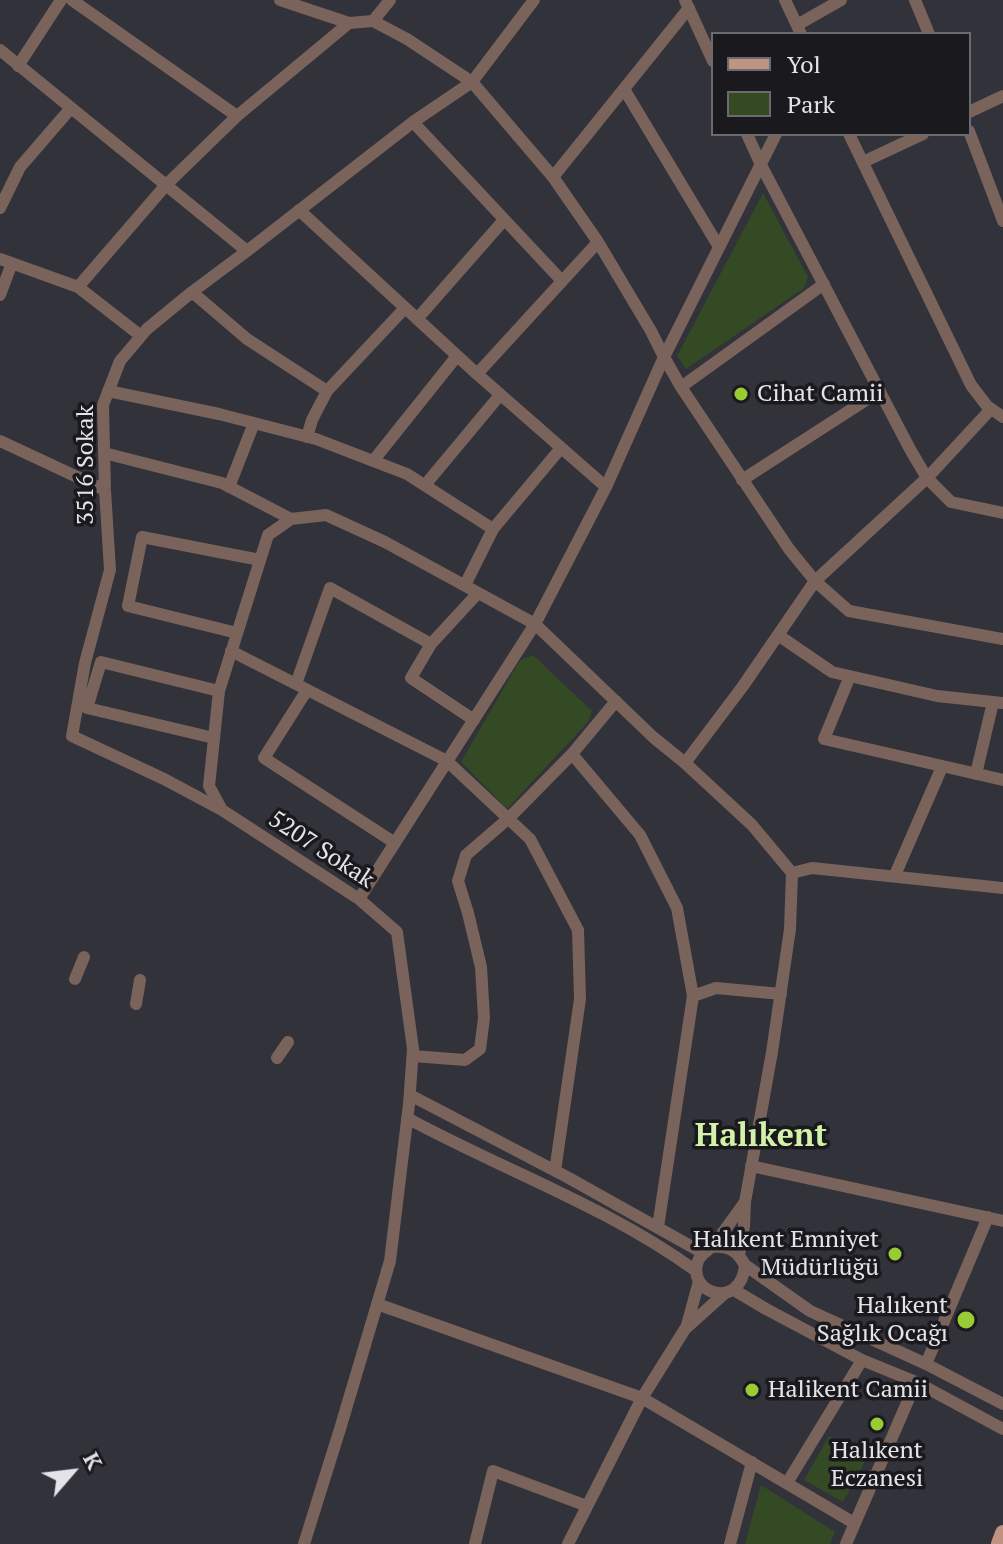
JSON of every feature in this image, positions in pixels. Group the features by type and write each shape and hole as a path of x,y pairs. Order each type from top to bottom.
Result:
{"main road":[{"path":"999,1544 1003,1533"}],"street":[{"path":"18,66 61,0"},
{"path":"72,0 237,116"},
{"path":"373,21 390,0"},
{"name":"3516 Sokak","path":"72,736 85,663 110,570 103,405 120,361 141,336 192,292 413,122 472,82 534,0"},
{"path":"785,0 799,30 841,0"},
{"path":"915,0 928,32"},
{"path":"288,1 349,23 373,21 407,39 472,82 553,177 598,242 681,387 789,549 815,581 849,611 1003,639"},
{"path":"553,177 687,4 711,57"},
{"path":"78,287 166,185 237,116 349,23"},
{"path":"0,51 247,251"},
{"path":"624,89 719,247"},
{"path":"971,111 1003,96"},
{"path":"0,208 20,167 71,108"},
{"path":"413,122 562,281"},
{"path":"748,136 927,478 951,502 1003,513"},
{"path":"359,899 535,624 606,487 664,357 775,136"},
{"path":"685,763 815,581 997,413 971,385 850,136"},
{"path":"863,162 919,136"},
{"path":"971,136 1003,221"},
{"path":"299,210 500,395 606,487"},
{"path":"417,319 504,220"},
{"path":"477,374 598,242"},
{"path":"0,295 6,261 78,287 141,336"},
{"path":"681,387 824,284"},
{"path":"192,292 247,339 327,391"},
{"path":"307,437 327,391 405,308"},
{"path":"373,461 457,356"},
{"path":"108,391 307,437 407,474 493,529"},
{"path":"742,480 880,391"},
{"path":"425,485 500,395"},
{"path":"229,487 254,423"},
{"path":"0,441 105,490"},
{"path":"465,585 493,529 561,448"},
{"path":"104,453 222,483 291,519"},
{"path":"222,810 209,786 219,691 268,535 291,519 326,515 385,542 535,624 653,737 752,825 792,873 790,929 745,1202 741,1283 687,1325"},
{"path":"237,633 128,606 142,537 260,560"},
{"path":"395,843 264,758 302,687 330,588 431,644"},
{"path":"474,720 411,678 431,644 478,593"},
{"path":"778,635 832,672 937,696 998,703 976,774"},
{"path":"231,651 447,761 530,839 578,930 580,999 555,1171"},
{"path":"214,738 87,708 101,662 219,691"},
{"path":"850,676 824,739 1003,780"},
{"path":"413,1056 465,1060 480,1049 484,1018 481,967 458,881 466,855 509,818 572,754 616,701"},
{"name":"5207 Sokak","path":"72,736 222,810 359,899 397,932 413,1049 407,1118"},
{"path":"572,754 640,835 677,908 693,996 658,1227"},
{"path":"895,875 942,767"},
{"path":"792,873 812,868 1003,888"},
{"path":"75,979 84,957"},
{"path":"136,1004 140,980"},
{"path":"693,996 716,988 781,994"},
{"path":"277,1058 288,1042"},
{"path":"410,1095 658,1227 708,1250 721,1246 731,1248 742,1260 810,1311 926,1364 1003,1404"},
{"path":"304,1544 390,1261 407,1118 546,1185 656,1243 698,1276 705,1289 714,1293 729,1292 766,1309 862,1360 916,1382 1003,1429"},
{"path":"751,1166 1003,1221"},
{"path":"568,1544 642,1398 687,1325 698,1276 698,1261 745,1202"},
{"path":"926,1364 988,1217"},
{"path":"377,1304 642,1398 854,1523"},
{"path":"787,1483 862,1360"},
{"path":"846,1544 916,1382"},
{"path":"730,1544 752,1462"},
{"path":"475,1544 493,1471 587,1506"}],"green space":[{"path":"763,193 808,277 804,288 686,369 677,356"},
{"path":"533,655 592,711 588,722 507,809 461,762 520,660"},
{"path":"829,1436 867,1458 843,1502 804,1480"},
{"path":"761,1485 835,1532 830,1544 745,1544"}],"place":[{"name":"Cihat Camii","path":"741,394"},
{"name":"Halıkent Emniyet Müdürlüğü","path":"895,1254"},
{"name":"Halıkent Sağlık Ocağı","path":"966,1320"},
{"name":"Halikent Camii","path":"752,1390"},
{"name":"Halıkent Eczanesi","path":"877,1424"}],"district":[{"name":"Halıkent","path":"761,1137"}]}
